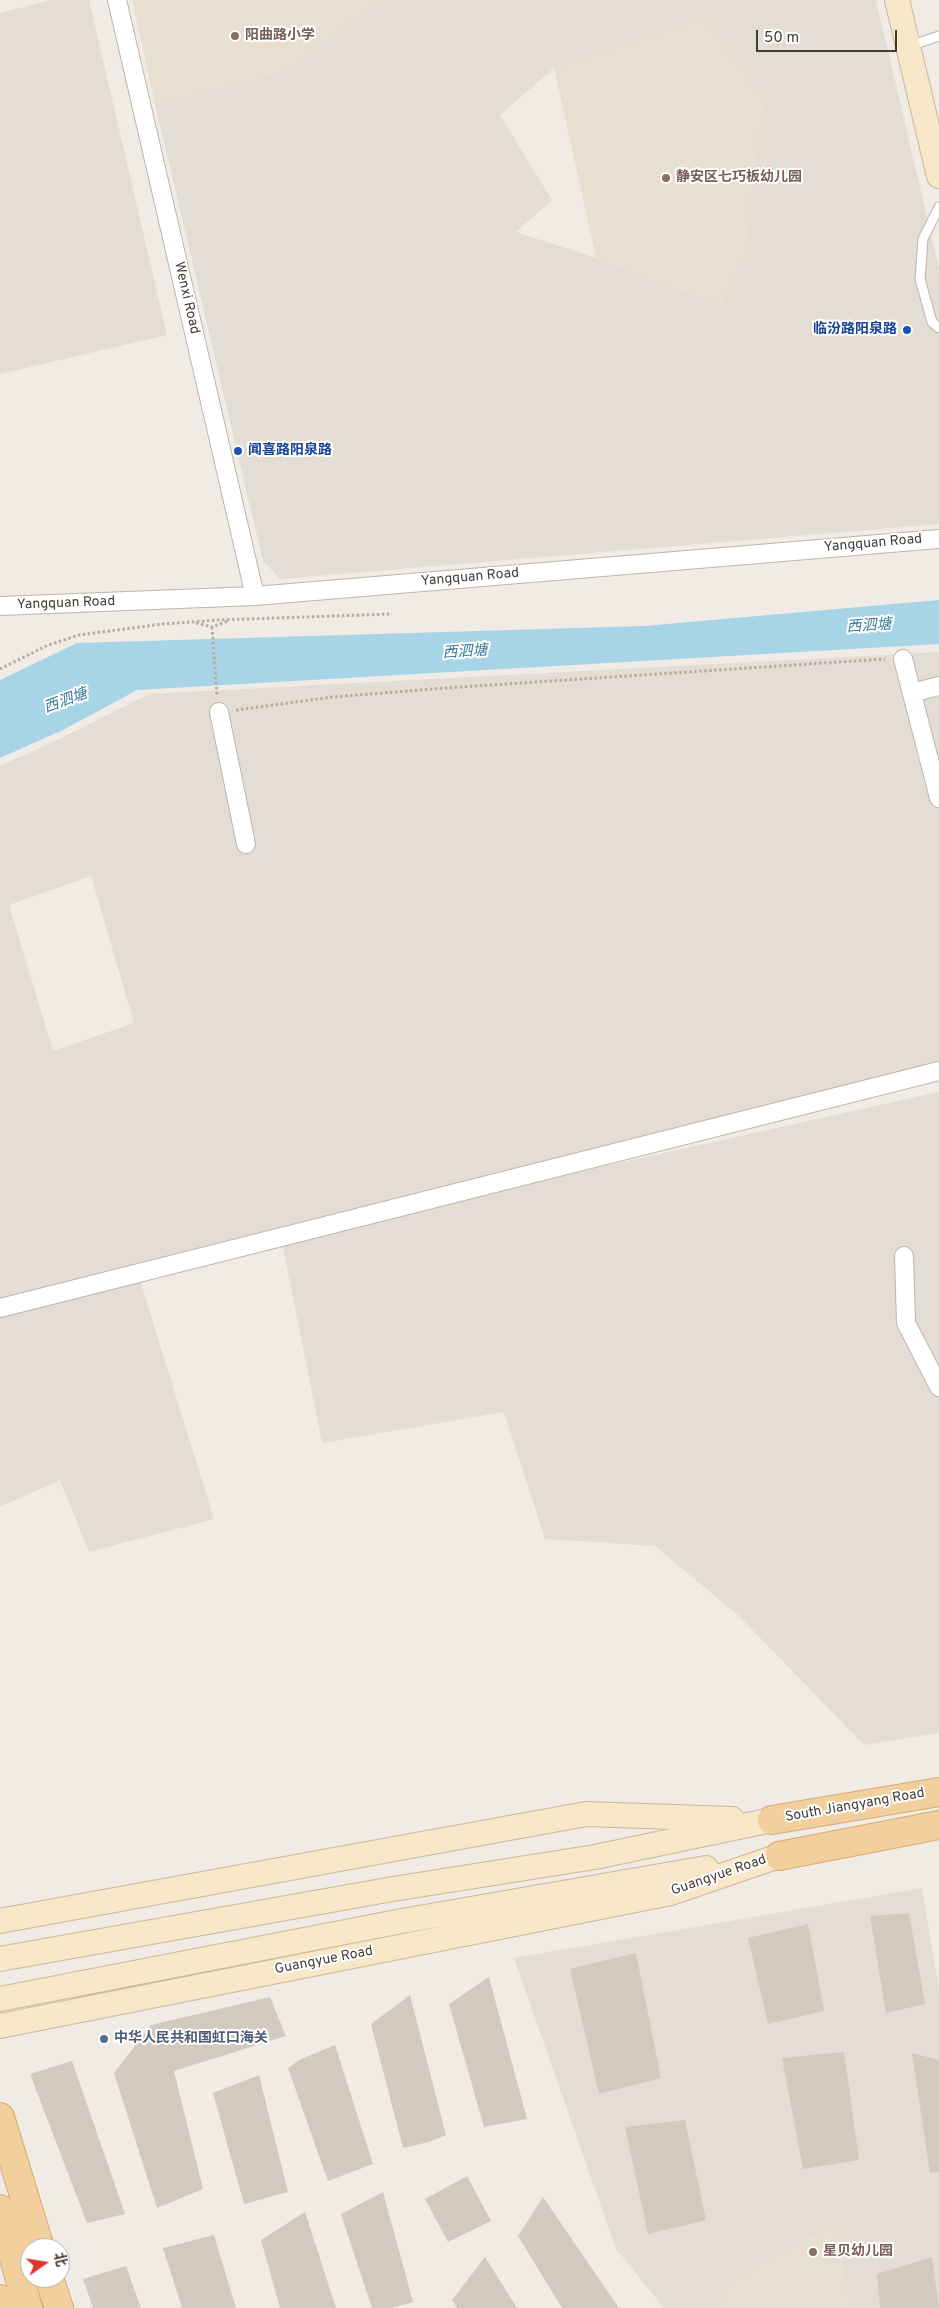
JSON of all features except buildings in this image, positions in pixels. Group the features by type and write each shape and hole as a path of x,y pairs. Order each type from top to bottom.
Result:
{"main road":[{"path":"897,0 939,176"},
{"name":"South Jiangyang Road","path":"772,1820 939,1792"},
{"path":"0,1921 586,1814 772,1820"},
{"path":"0,1959 393,1889 595,1858 772,1820"},
{"path":"779,1856 939,1825"},
{"name":"Guangyue Road","path":"0,1999 402,1921 779,1856"},
{"name":"Guangyue Road","path":"0,2026 672,1892 779,1856"},
{"path":"0,2117 37,2238"},
{"path":"0,2210 28,2308"},
{"path":"52,2288 59,2308"},
{"path":"0,2299 3,2308"}],"street":[{"name":"Wenxi Road","path":"117,0 254,596"},
{"name":"Yangquan Road","path":"0,606 254,596 939,538"},
{"path":"903,659 939,798"},
{"path":"912,693 939,686"},
{"path":"218,705 246,844"},
{"path":"0,1308 939,1071"},
{"path":"904,1256 906,1322 939,1387"}],"lane":[{"path":"909,46 939,36"},
{"path":"939,207 923,239 920,279 932,322 939,328"}],"path":[{"path":"0,669 48,645 79,635 192,622 392,614"},
{"path":"192,622 212,627 231,620"},
{"path":"212,627 218,705 445,688 903,659"}],"shaded area":[{"path":"51,0 89,0 167,335 0,374 0,13"},
{"name":"阳曲路小学","path":"132,0 377,0 282,72 155,104"},
{"path":"377,0 876,0 939,268 939,524 280,579 263,561 155,104 282,72","holes":["554,68 722,305 596,258 516,232 552,200 500,115"]},
{"name":"静安区七巧板幼儿园","path":"706,17 764,101 745,255 722,305 596,258 554,68"},
{"path":"939,652 939,1081 135,1264 214,1519 89,1552 60,1480 0,1507 0,766 149,694","holes":["91,876 134,1023 53,1051 9,905"]},
{"path":"939,1092 939,1733 864,1745 740,1617 655,1546 545,1539 504,1412 322,1443 281,1238"},
{"path":"922,1888 939,1989 939,2308 849,2308 836,2224 738,2279 714,2308 664,2308 616,2249 514,1958"},
{"name":"星贝幼儿园","path":"836,2224 849,2308 714,2308 738,2279"}],"water":[{"name":"西泗塘","path":"939,600 939,644 137,690 63,730 0,758 0,680 77,643 644,626"}],"place":[{"name":"阳曲路小学","path":"235,36"},
{"name":"静安区七巧板幼儿园","path":"666,178"},
{"name":"临汾路阳泉路","path":"907,330"},
{"name":"闻喜路阳泉路","path":"238,451"},
{"name":"中华人民共和国虹口海关","path":"104,2039"},
{"name":"星贝幼儿园","path":"813,2252"}]}
